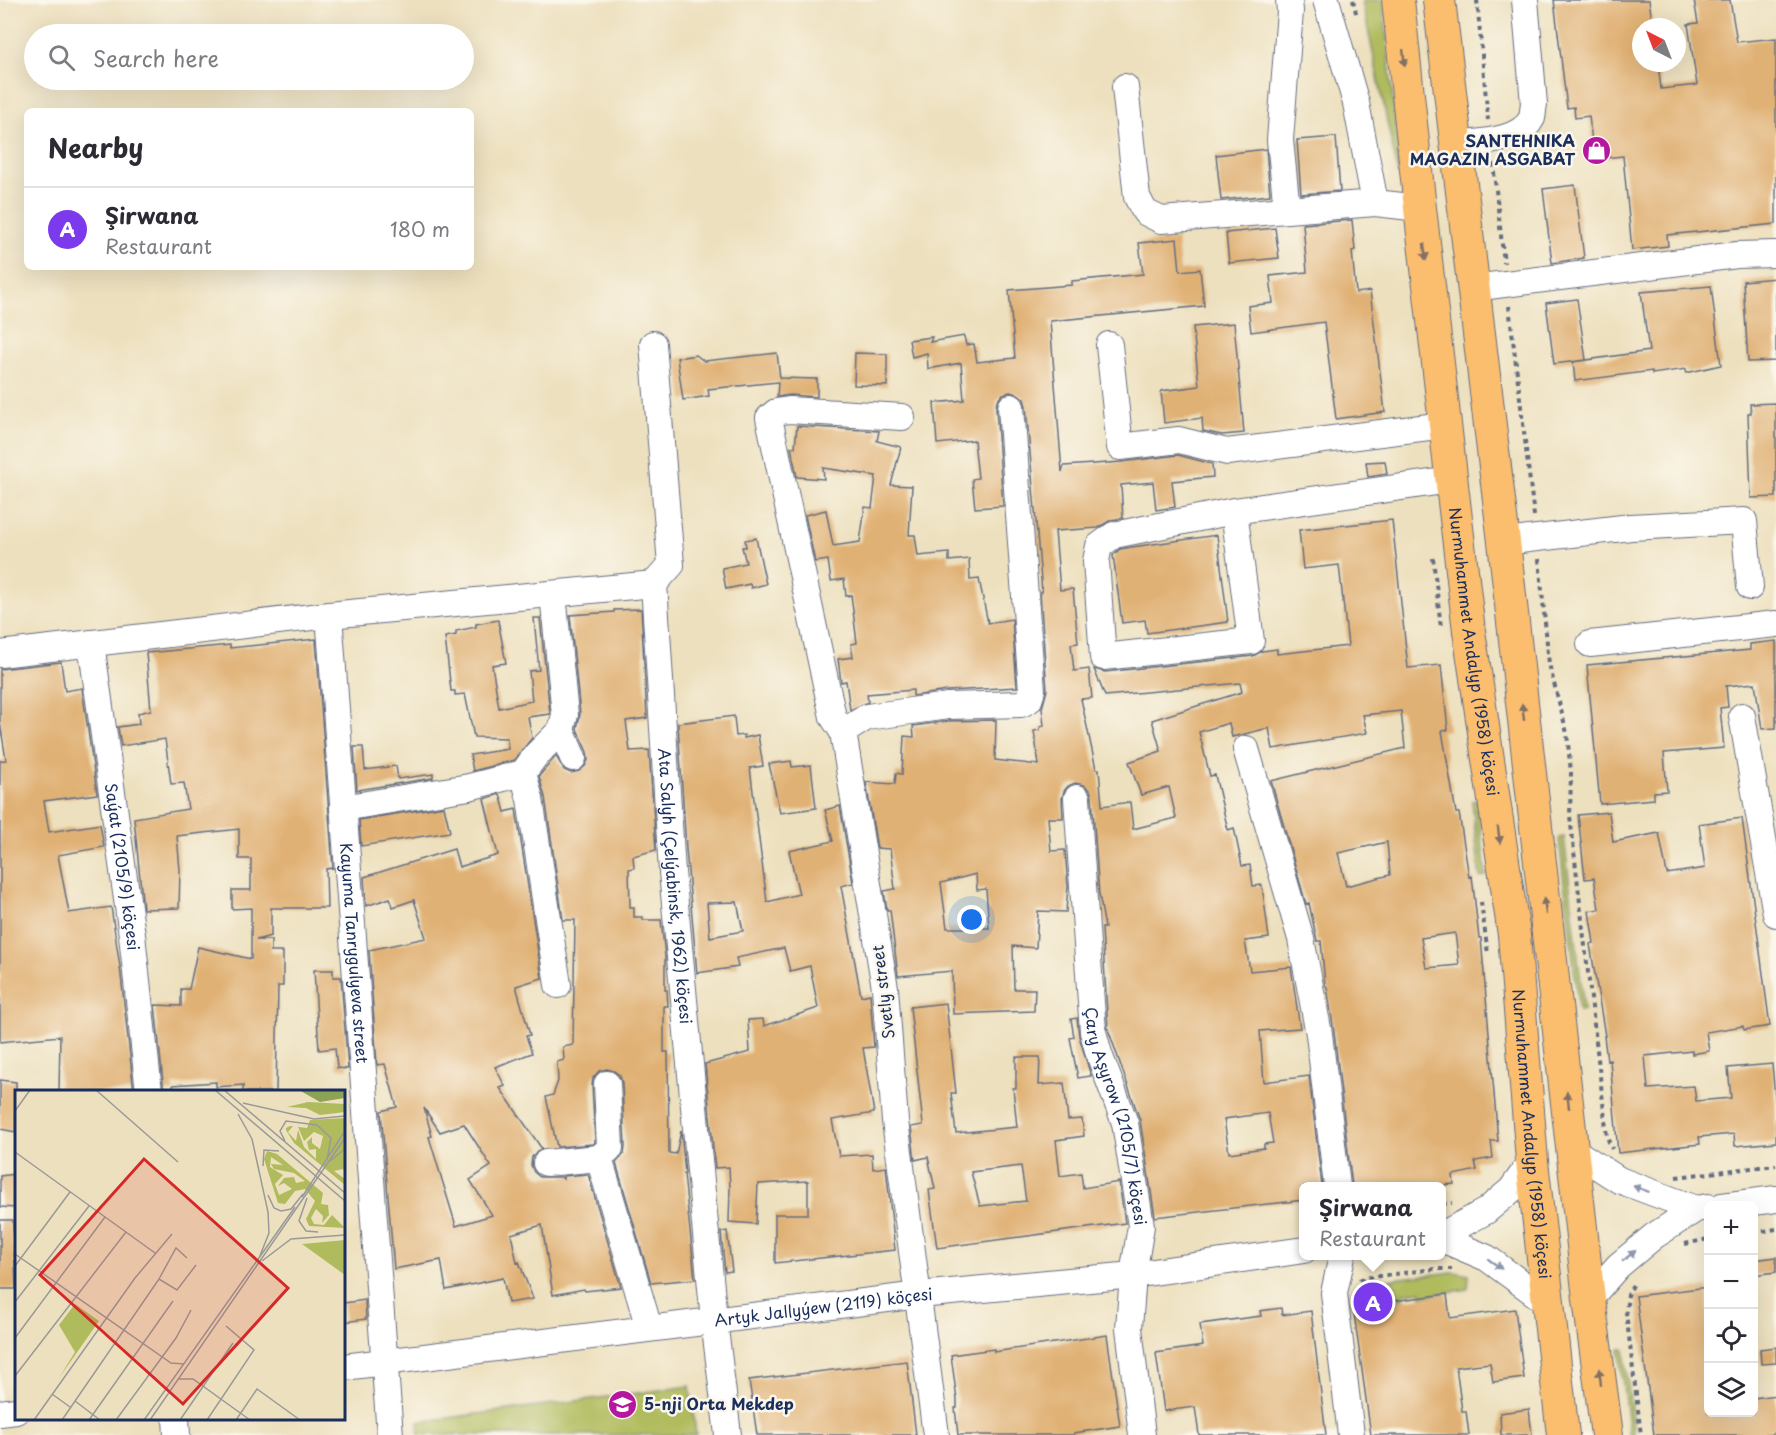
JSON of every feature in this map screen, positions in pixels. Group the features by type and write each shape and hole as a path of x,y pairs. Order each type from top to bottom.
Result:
{"main road":[{"name":"Nurmuhammet Andalyp (1958) köçesi","path":"1398,0 1450,480 1469,632 1514,935 1532,1161 1563,1435"},
{"path":"1439,0 1607,1435"}],"street":[{"path":"1287,210 1280,140 1289,0"},
{"path":"1326,0 1356,103 1375,203"},
{"path":"1456,145 1508,138 1532,118 1534,104 1525,0"},
{"path":"1125,87 1137,197 1145,212 1161,220 1375,203 1420,208"},
{"path":"1473,288 1737,255 1776,254"},
{"path":"0,654 329,615 654,584 671,565 653,344"},
{"path":"1109,345 1120,447 1179,440 1227,452 1445,424"},
{"path":"843,732 867,717 948,706 1021,704 1029,700 1032,691 1011,408"},
{"name":"Svetly street","path":"902,417 789,410 776,412 769,418 833,717 843,732 885,988 895,1121 936,1435"},
{"path":"1234,511 1251,641 1103,657 1096,561 1099,546 1114,535 1234,511 1450,480"},
{"path":"1504,542 1631,527 1744,521 1749,587"},
{"name":"Ata Salyh (Çelýabinsk, 1962) köçesi","path":"654,584 672,872 714,1320 728,1435"},
{"path":"344,808 469,787 523,773 536,755 561,730 565,715 552,594"},
{"name":"Kayuma Tanrygulyeva street","path":"329,615 390,1435"},
{"path":"1590,644 1776,624"},
{"name":"Saýat (2105/9) köçesi","path":"91,643 130,923 149,1090"},
{"path":"1742,716 1776,914"},
{"path":"561,730 573,758"},
{"path":"1246,749 1300,939 1319,1034 1337,1182"},
{"path":"523,773 530,799 558,985"},
{"name":"Çary Aşyrow (2105/7) köçesi","path":"1077,798 1093,1032 1125,1123 1141,1226 1133,1275 1129,1328 1142,1435"},
{"path":"546,1163 599,1158 610,1148 607,1084"},
{"path":"1574,1151 1618,1180 1702,1208"},
{"path":"599,1158 649,1328"},
{"path":"1446,1235 1486,1211 1511,1190 1532,1161"},
{"path":"1758,1201 1776,1199"},
{"path":"1590,1299 1618,1266 1654,1236 1702,1208"},
{"name":"Nurmuhammet Andalyp (1958) köçesi","path":"1446,1239 1487,1258 1548,1304"},
{"name":"Artyk Jallyýew (2119) köçesi","path":"345,1367 919,1295 1133,1275 1299,1251"},
{"path":"1340,1260 1334,1293 1351,1435"},
{"path":"0,1413 15,1411"},
{"path":"176,1420 177,1435"}],"path":[{"path":"1477,0 1490,140 1537,537 1549,664 1567,733 1571,773 1570,816 1607,1137 1613,1151"},
{"path":"1667,1178 1776,1165"},
{"path":"1758,1232 1776,1229"},
{"path":"1680,1245 1704,1240"},
{"path":"1356,1282 1364,1278 1434,1269 1458,1269"},
{"path":"1635,1281 1628,1295 1626,1312 1641,1435"}],"green space":[{"path":"1362,0 1383,0 1400,172 1398,174"},
{"path":"1477,800 1486,876 1480,877 1472,801"},
{"path":"1564,837 1584,1010 1579,1011 1559,838"},
{"path":"1454,1272 1469,1275 1468,1289 1422,1296 1421,1291 1404,1293 1404,1298 1378,1302 1377,1295 1364,1297 1364,1303 1353,1305 1355,1291 1366,1282"},
{"path":"1619,1349 1624,1349 1634,1435 1629,1435"},
{"name":"5-nji Orta Mekdep","path":"690,1386 696,1435 419,1435 418,1422"}],"building":[{"path":"1554,0 1649,0 1652,18 1632,18 1632,72 1659,72 1661,89 1697,85 1688,24 1698,23 1694,0 1730,0 1737,42 1776,38 1776,224 1667,235 1668,246 1632,250 1623,156 1594,159 1589,116 1575,118 1574,107 1567,108"},
{"path":"1336,137 1340,191 1301,194 1297,140"},
{"path":"1266,149 1270,195 1221,200 1216,155"},
{"path":"1575,185 1584,258 1552,263 1543,189"},
{"path":"1352,220 1356,293 1370,291 1385,412 1336,419 1324,322 1251,332 1248,306 1273,303 1270,276 1307,272 1303,224"},
{"path":"1275,228 1279,258 1229,263 1226,233"},
{"path":"1177,239 1180,271 1200,269 1204,306 1050,321 1062,472 1064,466 1178,455 1212,464 1213,477 1172,481 1175,507 1156,510 1153,482 1121,485 1123,518 1111,520 1098,528 1055,531 1060,590 1073,589 1078,643 1071,644 1074,671 1089,669 1092,698 1081,699 1096,769 1099,769 1102,806 1130,802 1133,829 1176,818 1169,787 1141,795 1129,762 1161,751 1152,720 1242,692 1240,683 1105,696 1094,669 1105,672 1253,656 1262,651 1277,649 1277,654 1348,646 1339,565 1303,569 1299,530 1392,520 1408,668 1441,665 1448,730 1442,731 1456,813 1459,813 1469,877 1472,876 1479,938 1481,938 1498,1141 1491,1141 1493,1158 1475,1161 1477,1170 1453,1175 1454,1184 1446,1185 1446,1182 1352,1182 1321,941 1317,941 1309,903 1306,904 1271,781 1405,748 1401,711 1363,715 1367,733 1273,749 1269,728 1232,737 1229,723 1199,732 1210,776 1215,775 1228,830 1234,828 1242,866 1250,865 1253,886 1262,885 1269,938 1245,941 1250,971 1291,967 1300,1028 1260,1031 1264,1082 1309,1076 1322,1182 1299,1182 1299,1201 1155,1217 1140,1120 1108,1029 1102,928 1105,928 1099,894 1092,797 1090,790 1084,785 1075,783 1064,791 1063,818 1048,818 1051,851 1065,850 1068,886 1066,912 1038,911 1036,948 1013,946 1014,989 1035,989 1034,1011 953,1014 952,971 898,976 890,910 887,910 884,891 895,889 890,849 877,848 866,782 895,784 896,773 902,774 904,736 914,737 913,726 949,721 996,720 995,760 1039,765 1034,731 1044,726 1042,708 1047,690 1040,592 1042,592 1024,399 1010,392 1003,394 997,401 1003,506 975,508 972,479 978,478 974,440 937,444 934,403 964,400 961,363 928,369 927,353 912,357 909,340 932,337 930,342 964,336 966,345 974,344 977,362 1015,358 1009,290 1072,285 1072,281 1143,274 1139,243","holes":["1387,842 1390,875 1346,886 1338,853","976,874 977,890 986,889 989,928 947,928 941,883","1455,933 1459,965 1426,968 1421,938","1268,1113 1273,1143 1264,1144 1264,1148 1229,1153 1224,1119"]},
{"path":"1776,278 1776,361 1748,362 1743,281"},
{"path":"1711,286 1721,365 1686,373 1686,369 1652,374 1652,371 1575,381 1573,362 1649,351 1641,292"},
{"path":"1577,299 1586,360 1554,364 1546,303"},
{"path":"1234,323 1244,433 1222,435 1203,431 1202,418 1164,423 1161,391 1199,386 1193,327"},
{"path":"777,353 780,378 817,379 817,397 790,395 777,397 778,382 708,389 709,396 683,400 677,358 696,355 704,361"},
{"path":"855,353 887,354 887,386 854,385"},
{"path":"1776,403 1776,497 1751,498 1748,413 1751,413 1750,404"},
{"path":"797,426 879,431 877,441 901,447 891,485 912,486 909,535 915,535 918,556 949,553 949,561 969,559 970,580 979,579 988,623 1012,619 1017,687 947,691 913,696 913,690 867,694 868,702 850,710 846,681 841,682 838,659 853,657 851,644 857,643 851,595 846,596 844,579 831,581 828,560 815,562 805,515 826,510 833,546 860,542 865,507 872,508 876,476 823,468 824,479 797,477 791,447 795,447"},
{"path":"1385,461 1387,474 1368,477 1366,462"},
{"path":"1217,535 1228,622 1147,633 1145,620 1122,623 1113,555 1120,549"},
{"path":"756,538 766,584 751,588 750,584 726,589 722,568 746,563 742,547 746,547 745,540"},
{"path":"641,609 647,718 626,721 630,751 649,750 656,850 633,856 634,868 629,869 630,907 634,907 634,917 643,917 643,920 661,920 668,1006 664,1006 664,1052 668,1052 669,1153 676,1154 681,1131 695,1279 651,1283 616,1163 624,1154 625,1147 622,1083 620,1076 614,1071 607,1069 599,1071 593,1078 595,1142 557,1147 546,1097 553,1095 558,1081 557,1062 564,1060 563,1047 573,1045 575,920 563,920 545,797 539,776 556,756 564,770 571,773 579,771 588,760 577,729 580,714 570,615"},
{"path":"534,618 540,618 550,714 528,717 532,738 514,760 473,771 470,755 508,749 507,738 474,737 465,694 455,695 455,691 451,691 445,637 456,635 456,631 476,627 476,624 498,620 506,663 492,665 499,708 532,701 529,671 539,670"},
{"path":"316,639 333,868 326,869 327,908 271,908 271,936 256,940 271,940 271,952 283,952 283,986 278,986 276,1090 243,1090 243,1085 216,1087 216,1082 173,1085 174,1090 164,1090 155,1005 181,1006 181,989 189,989 198,947 251,959 251,908 232,909 232,890 251,890 251,859 239,859 239,829 177,836 180,870 179,908 143,909 134,818 188,809 184,783 171,784 165,739 121,746 118,727 139,724 138,713 151,710 146,653 230,645 230,648"},
{"path":"1776,641 1776,728 1762,729 1755,683 1726,686 1728,707 1720,708 1724,748 1664,753 1667,791 1654,792 1654,799 1600,804 1587,665 1750,650 1750,644"},
{"path":"61,662 65,691 82,688 97,794 44,801 49,832 100,824 104,847 58,855 69,913 111,907 134,1090 59,1090 60,1036 0,1042 0,761 6,760 0,722 0,669"},
{"path":"734,716 736,736 744,735 744,738 758,735 763,766 750,768 767,902 799,894 789,851 833,841 825,810 840,806 853,883 841,886 861,996 870,994 874,1047 863,1048 874,1113 832,1120 839,1156 872,1154 873,1169 886,1167 895,1250 775,1263 775,1214 808,1214 808,1181 758,1184 756,1224 729,1222 729,1167 715,1168 705,1064 750,1052 748,1020 763,1019 764,1026 818,1008 810,966 790,971 784,948 736,958 738,967 697,973 678,723","holes":["737,902 743,931 710,937 707,903"]},
{"path":"354,747 363,747 365,770 396,766 398,779 433,774 433,778 357,790"},
{"path":"791,761 792,767 811,765 816,808 780,813 769,764"},
{"path":"500,794 505,812 516,809 542,978 516,986 530,1035 526,1036 532,1053 495,1067 505,1086 500,1088 542,1149 532,1157 531,1165 534,1172 540,1177 561,1177 563,1179 563,1176 588,1174 621,1287 585,1291 584,1289 553,1295 542,1225 511,1234 517,1263 519,1262 533,1299 508,1303 503,1278 446,1290 441,1260 394,1269 381,1111 397,1107 385,1064 377,1065 369,950 426,938 414,900 393,907 390,898 366,906 364,877 454,849 459,867 498,855 484,799","holes":["424,1108 440,1132 464,1124 491,1166 470,1180 492,1215 456,1226 429,1137 432,1136"]},
{"path":"444,806 450,832 361,846 359,820"},
{"path":"1609,812 1613,842 1659,833 1667,874 1705,868 1699,824 1742,818 1770,1026 1744,1030 1743,1026 1706,1032 1709,1051 1645,1056 1648,1089 1694,1086 1696,1101 1731,1098 1728,1068 1772,1064 1776,1142 1735,1146 1734,1134 1699,1137 1700,1144 1618,1153 1610,1060 1607,1061 1590,944 1594,943 1589,911 1599,909 1594,878 1585,879 1578,815"},
{"path":"314,970 333,970 333,977 341,977 348,1069 337,1068 335,1048 319,1050"},
{"path":"946,1003 956,1093 951,1093 956,1133 1017,1127 1013,1088 1016,1088 1016,1057 1040,1057 1039,1085 1064,1083 1068,1120 1082,1119 1084,1136 1056,1140 1060,1176 1081,1173 1083,1188 1119,1182 1125,1223 937,1248 929,1190 935,1189 928,1157 915,1160 911,1127 923,1125 910,1007","holes":["1021,1166 1026,1201 980,1206 971,1172"]},
{"path":"1077,1018 1079,1036 1091,1076 1078,1078 1070,1038 1074,1037 1071,1019"},
{"path":"0,1080 16,1082 15,1132 0,1129"},
{"path":"15,1174 15,1208 0,1207 0,1176"},
{"path":"0,1220 13,1220 15,1289 0,1289"},
{"path":"727,1231 732,1271 725,1272 721,1232"},
{"path":"1776,1257 1776,1272 1758,1274 1758,1259"},
{"path":"1704,1288 1704,1417 1758,1417 1758,1397 1776,1395 1776,1433 1769,1435 1654,1435 1636,1296"},
{"path":"1447,1294 1450,1318 1515,1309 1524,1378 1493,1382 1490,1363 1456,1367 1462,1411 1466,1411 1469,1435 1371,1435 1353,1306"},
{"path":"365,1300 366,1319 345,1322 345,1303"},
{"path":"1281,1308 1282,1315 1311,1311 1326,1435 1199,1435 1195,1407 1164,1411 1156,1353 1203,1346 1200,1324 1261,1316 1260,1311"},
{"path":"1107,1335 1120,1426 1074,1433 1074,1435 958,1435 955,1408 957,1408 957,1400 951,1355 994,1349 994,1352"},
{"path":"1776,1347 1776,1363 1761,1364 1760,1349"},
{"path":"907,1361 916,1435 757,1435 749,1380"},
{"path":"1529,1409 1532,1435 1501,1435 1500,1413"}],"place":[{"name":"SANTEHNIKA MAGAZIN ASGABAT","path":"1596,150"},
{"name":"Şirwana","path":"1373,1302"},
{"name":"5-nji Orta Mekdep","path":"623,1404"}]}
